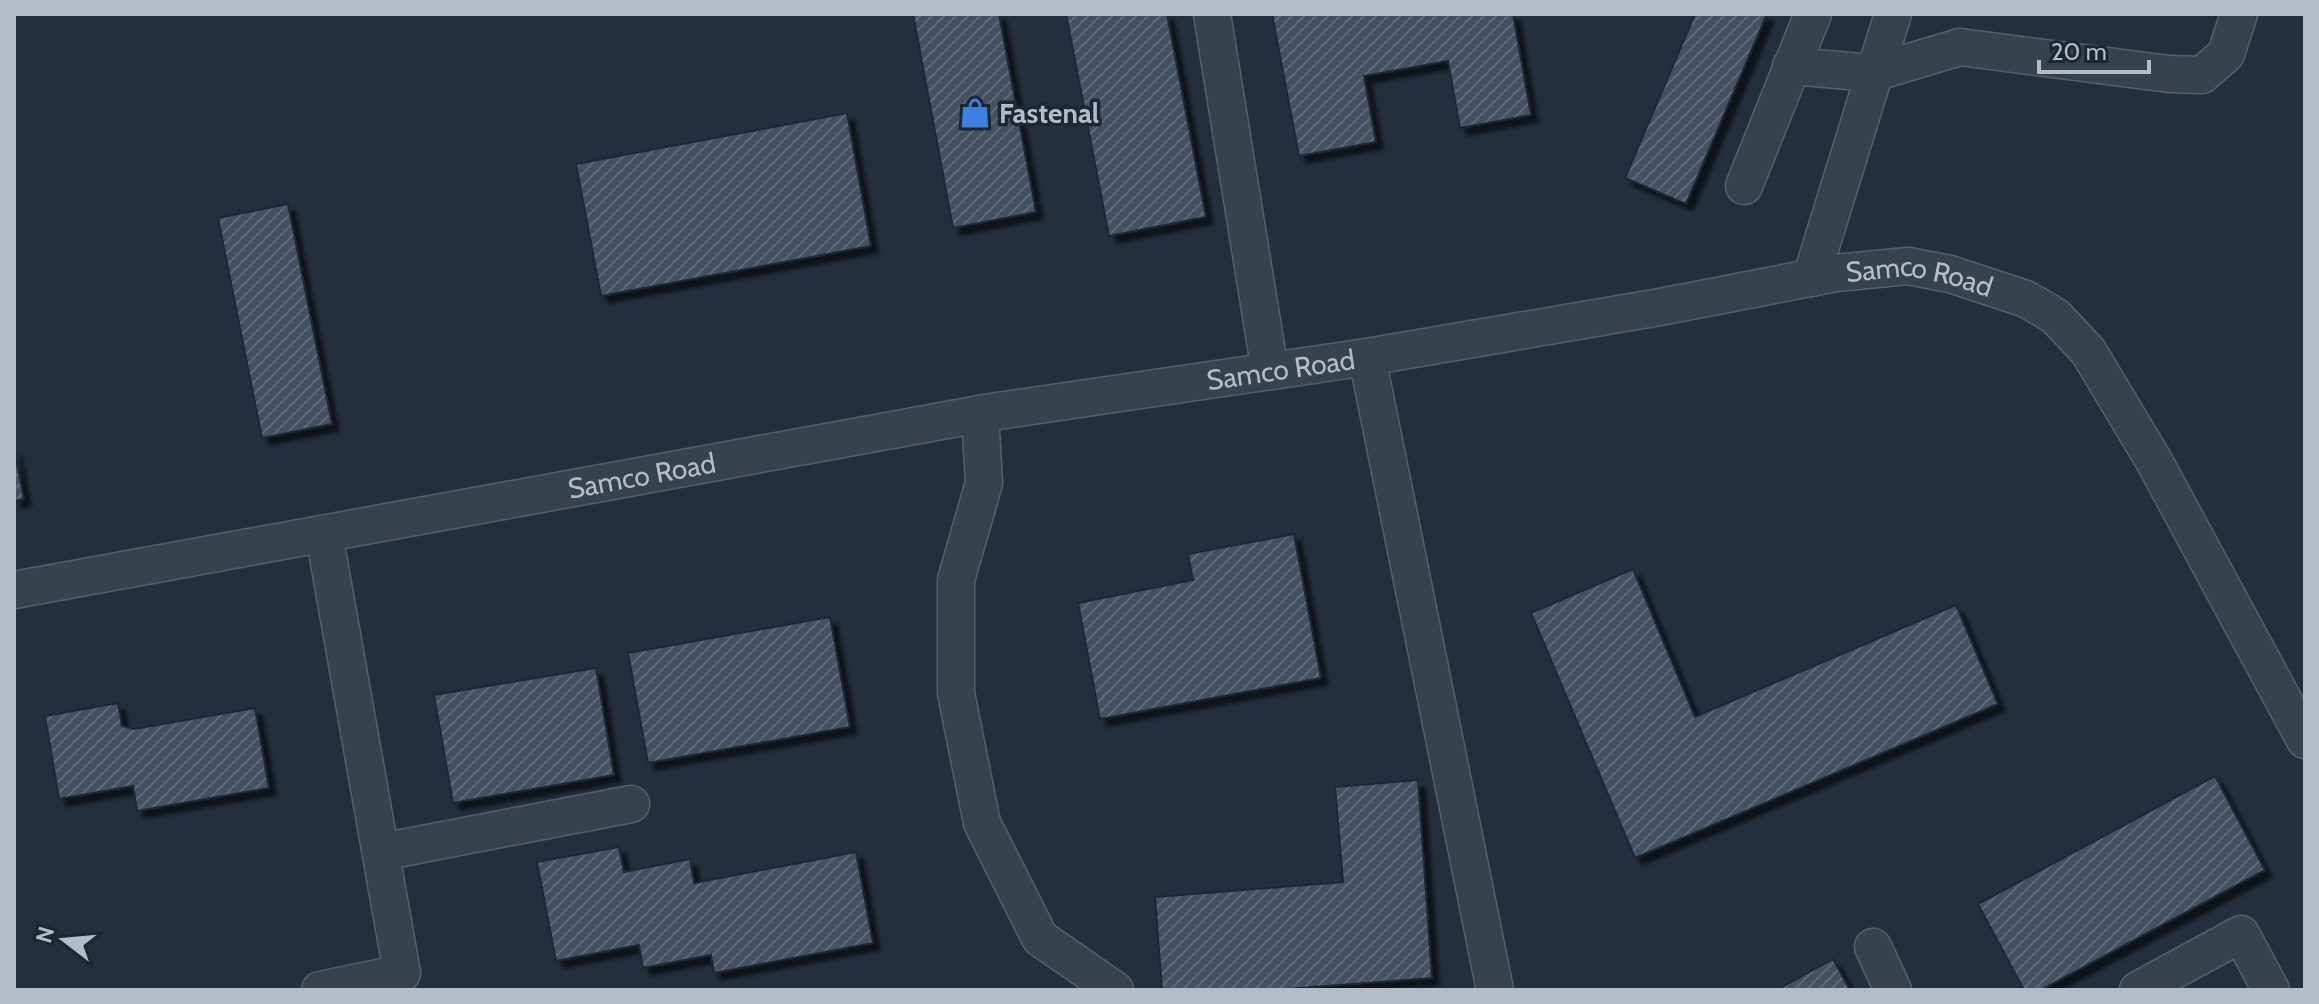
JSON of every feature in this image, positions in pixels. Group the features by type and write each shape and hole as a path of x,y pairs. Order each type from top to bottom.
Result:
{"street":[{"path":"1212,14 1270,371"},
{"path":"1744,186 1813,14"},
{"path":"1811,278 1893,14"},
{"path":"1791,66 1873,73 1960,47 2169,74 2202,75 2226,54 2239,14"},
{"name":"Samco Road","path":"14,590 980,414 1367,357 1811,278 1908,266 1950,274 2026,299 2055,316 2088,351 2154,461 2305,740"},
{"path":"1367,357 1495,990"},
{"path":"980,414 984,483 956,580 956,693 982,823 1040,938 1115,990"},
{"path":"324,534 402,973 338,988"},
{"path":"381,852 631,804"},
{"path":"2138,990 2241,934 2271,990"},
{"path":"1873,947 1893,990"}],"building":[{"name":"Fastenal","path":"913,14 999,14 1036,212 953,228"},
{"path":"1066,14 1167,14 1206,217 1109,236"},
{"path":"1272,14 1513,14 1531,115 1460,128 1448,61 1364,76 1376,142 1299,156"},
{"path":"1695,14 1767,14 1686,204 1625,178"},
{"path":"847,113 871,246 601,296 576,164"},
{"path":"288,204 332,424 262,438 218,218"},
{"path":"14,448 24,499 14,501"},
{"path":"1294,534 1321,678 1100,719 1078,603 1193,580 1188,554"},
{"path":"1633,569 1695,717 1956,605 1998,704 1635,858 1531,613"},
{"path":"830,617 850,727 648,763 628,653"},
{"path":"596,668 614,775 453,803 434,695"},
{"path":"118,703 122,726 134,729 255,708 269,788 137,811 133,786 59,799 45,716"},
{"path":"2215,776 2265,870 2041,990 2024,990 1978,904"},
{"path":"1418,780 1432,978 1273,990 1162,990 1155,897 1343,882 1335,787"},
{"path":"619,847 624,872 690,859 694,883 856,852 873,943 714,973 711,955 643,968 639,945 556,961 537,862"},
{"path":"1833,959 1850,990 1777,990"}],"place":[{"name":"Fastenal","path":"975,113"}]}
